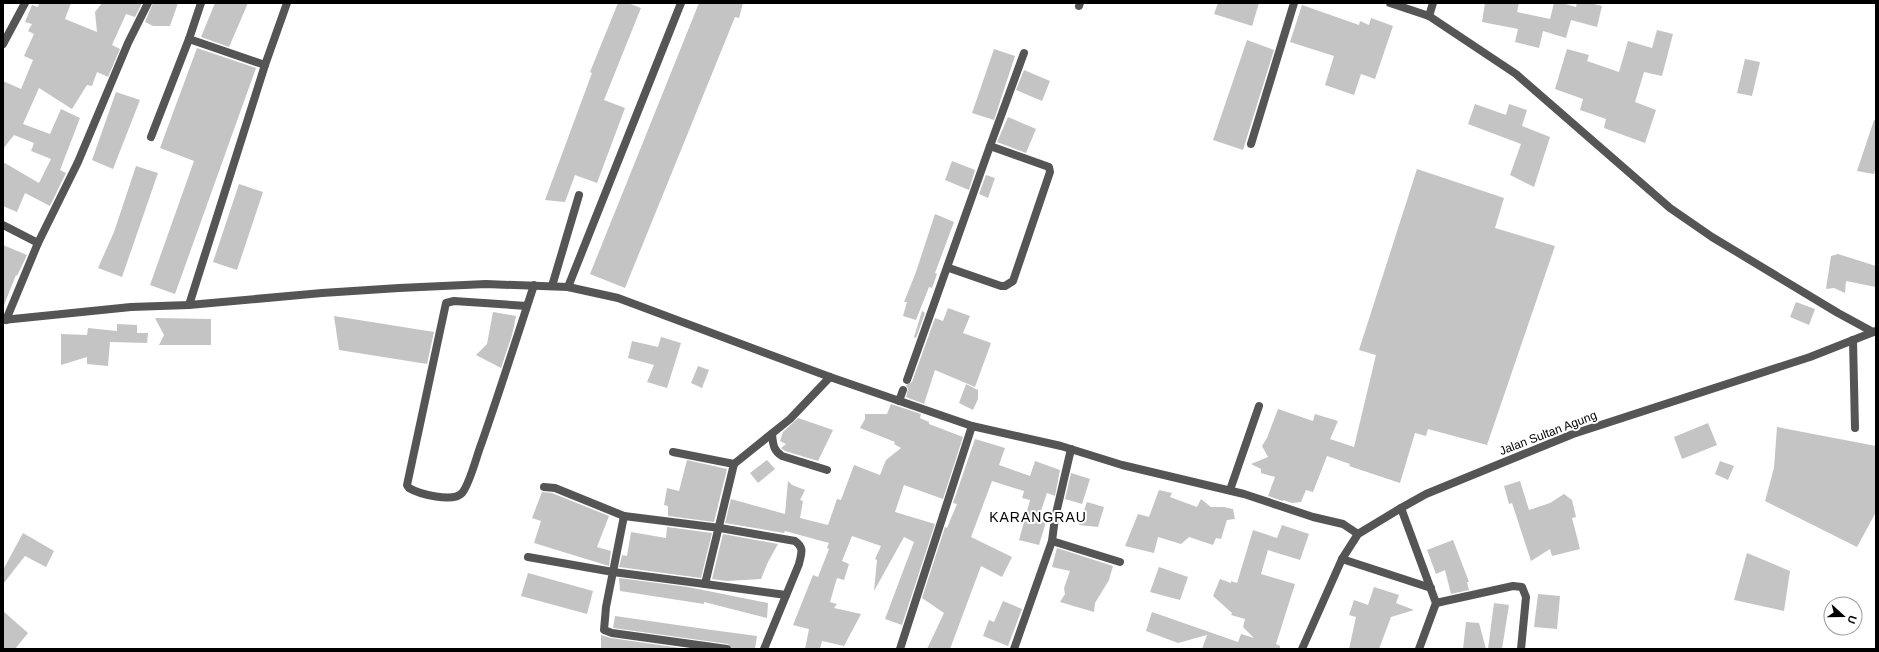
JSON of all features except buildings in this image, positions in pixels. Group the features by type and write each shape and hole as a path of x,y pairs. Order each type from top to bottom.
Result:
{"street":[{"path":"3,44 25,3"},
{"path":"148,3 128,43 78,162 38,243 4,320 131,307 189,305 384,289 486,284 568,287 618,298 830,377 972,426 1071,449 1122,465 1230,490 1313,517 1343,524 1358,534"},
{"path":"151,137 189,39 201,3"},
{"path":"189,305 265,65 287,3"},
{"path":"568,287 681,3"},
{"path":"1251,144 1294,3"},
{"path":"1390,3 1429,16 1516,74 1670,208 1712,237 1838,313 1875,331"},
{"path":"1429,16 1433,3"},
{"path":"189,39 265,65"},
{"path":"907,380 1024,53"},
{"path":"948,268 1001,286 1005,286 1013,281 1050,172 1049,167 990,146"},
{"path":"552,286 579,195"},
{"path":"3,225 38,243"},
{"path":"527,306 454,301 446,303 407,485 409,488 444,498 455,497 462,493 471,472 527,306 534,285"},
{"name":"Jalan Sultan Agung","path":"1302,649 1342,559 1358,534 1426,494 1573,434 1810,357 1875,331"},
{"path":"1853,340 1855,428"},
{"path":"705,584 720,528 734,464 790,419 830,377"},
{"path":"899,401 903,390"},
{"path":"1230,490 1259,406"},
{"path":"900,649 972,426"},
{"path":"772,434 773,447 776,452 782,456 827,470"},
{"path":"1014,649 1052,541 1055,518 1071,449"},
{"path":"673,452 734,464"},
{"path":"544,487 567,492 624,516 720,528 795,541 801,545 802,550 798,564 764,649"},
{"path":"1401,508 1436,603 1419,649"},
{"path":"624,516 606,606 604,630 608,632 727,649"},
{"path":"1052,541 1120,562"},
{"path":"528,557 613,572 786,595"},
{"path":"1342,559 1430,588"},
{"path":"1436,603 1513,586 1522,587 1526,597 1521,649"}],"district":[{"name":"KARANGRAU","path":"1038,517"}]}
